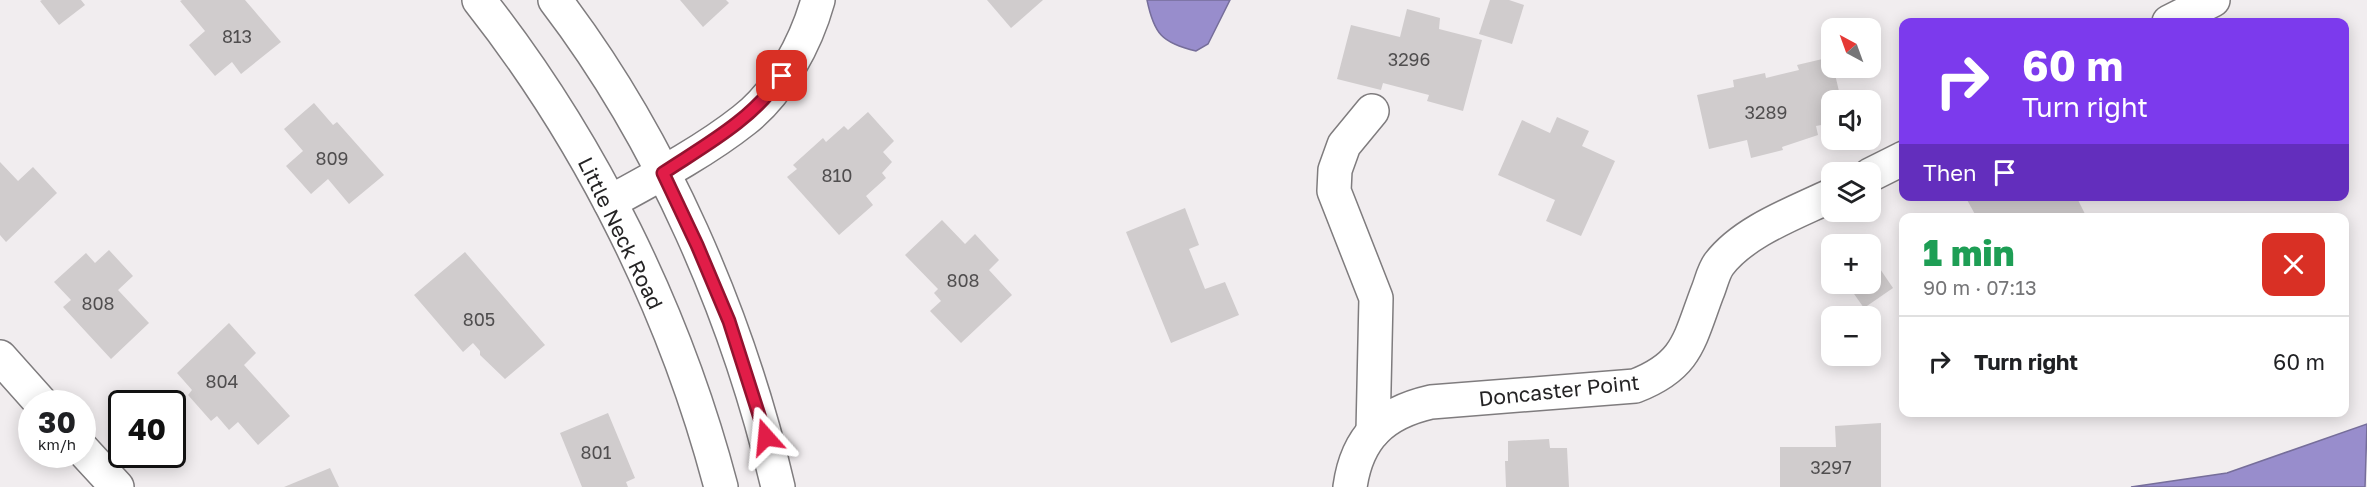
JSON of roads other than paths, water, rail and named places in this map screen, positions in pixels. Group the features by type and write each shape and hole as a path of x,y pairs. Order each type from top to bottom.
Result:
{"street":[{"name":"Little Neck Road","path":"479,0 511,40 555,106 610,202 648,283 687,379 721,487"},
{"path":"555,0 611,83 663,173 697,245 729,321 766,437 778,487"},
{"path":"610,202 663,173 745,120 770,94 794,58 818,0"},
{"path":"2177,18 2213,0"},
{"path":"1372,111 1344,145 1335,170 1334,191 1376,298 1373,432"},
{"path":"1881,170 1899,160"},
{"name":"Doncaster Point","path":"1350,487 1353,469 1366,440 1384,421 1406,408 1431,402 1635,386 1658,377 1674,365 1686,350 1718,265 1740,241 1821,200"},
{"path":"0,357 29,390"},
{"path":"96,464 117,487"}]}
